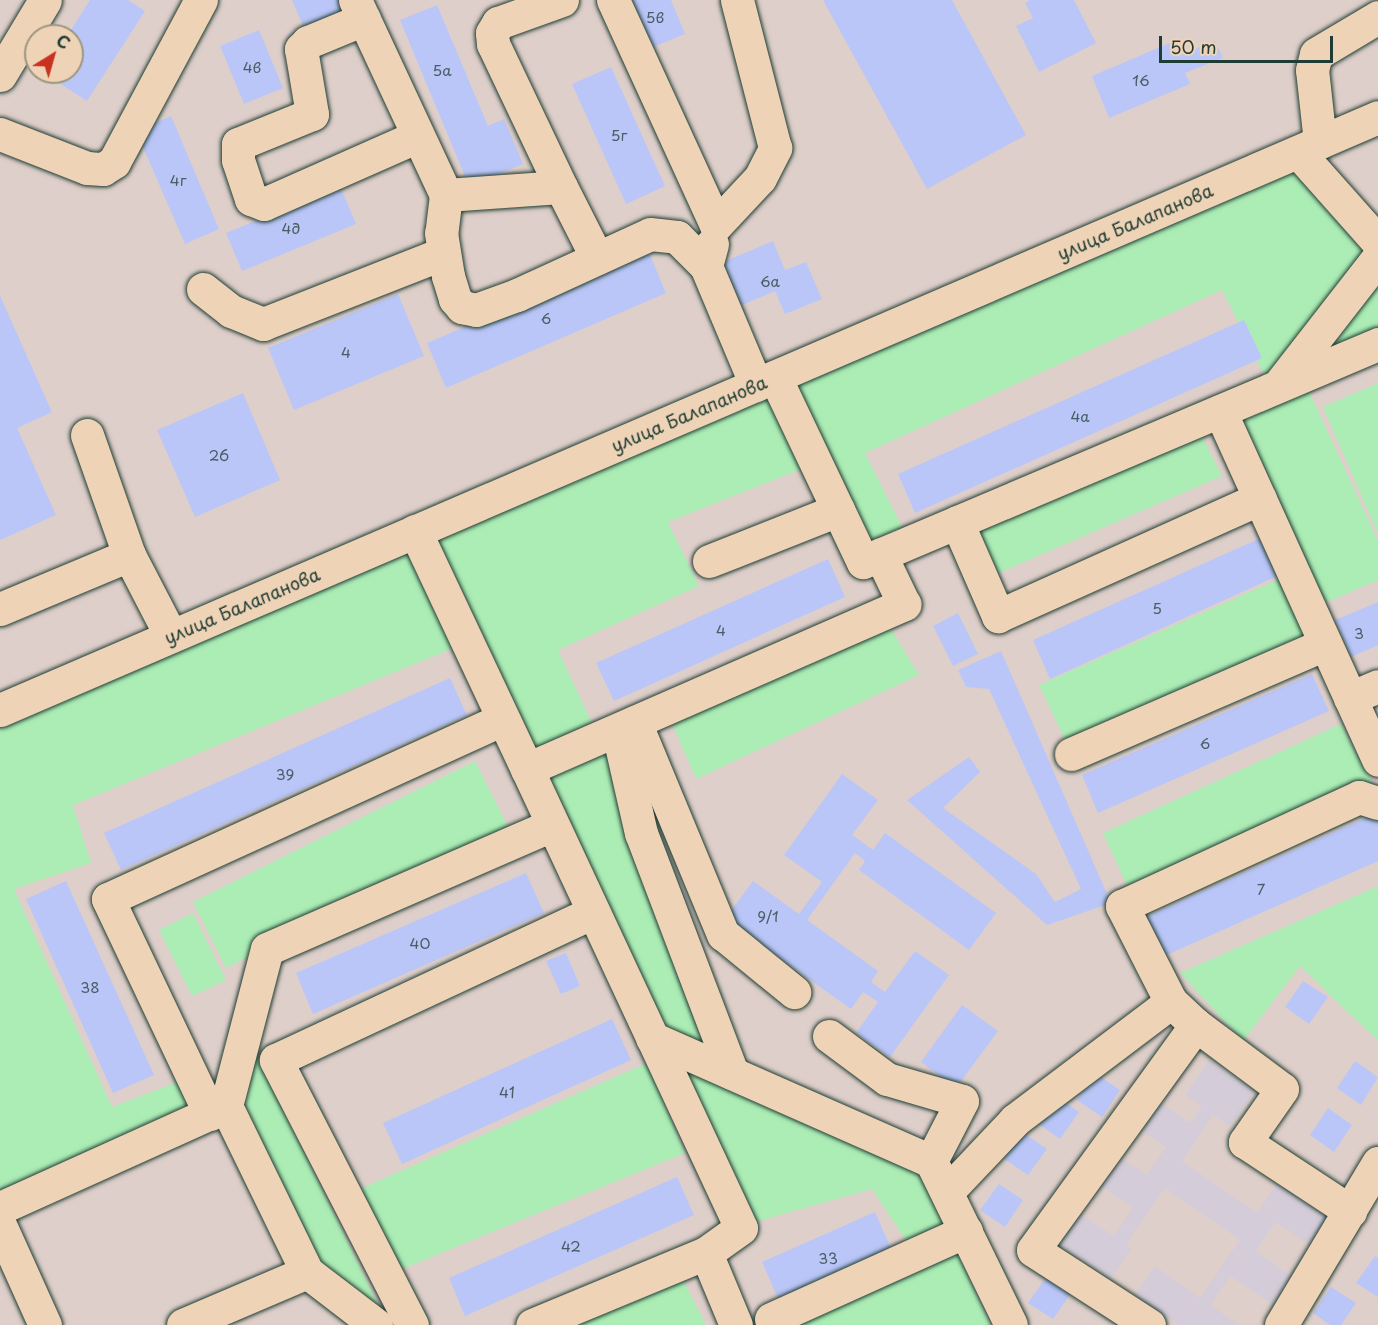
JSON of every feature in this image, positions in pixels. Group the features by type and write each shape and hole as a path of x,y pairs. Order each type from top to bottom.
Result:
{"street":[{"path":"0,75 45,0"},
{"path":"0,134 87,168 103,169 114,162 201,0"},
{"path":"562,0 498,22 492,33 493,44 596,256"},
{"path":"612,0 716,225"},
{"path":"706,266 716,225 760,178 776,148 737,0"},
{"path":"418,136 264,204 251,199 238,160 238,144 312,114 301,50 308,42 360,10 446,195 441,233 455,299 462,307 476,310 650,234 677,237 706,266 766,381 838,510 863,562 1378,344"},
{"path":"1378,17 1316,54 1312,70 1309,147 1378,242"},
{"name":"улица Балапанова","path":"0,710 1378,117"},
{"path":"446,195 561,187"},
{"path":"203,289 231,310 263,324 444,253"},
{"path":"1278,386 1378,258"},
{"path":"1220,411 1325,644 1364,692 1378,760"},
{"path":"87,435 129,555 171,636"},
{"path":"957,522 998,616 1260,498"},
{"path":"709,561 838,510"},
{"path":"415,531 741,1228 706,1252 532,1325"},
{"path":"527,769 904,604 880,554"},
{"path":"0,609 129,555"},
{"path":"1071,754 1325,644"},
{"path":"376,1325 307,1272 218,1110 108,899 503,718"},
{"path":"627,727 723,933 794,992"},
{"path":"627,727 641,833 732,1073"},
{"path":"1350,1211 1245,1142 1282,1089 1196,1025 1171,1002 1122,906 1359,797 1378,803"},
{"path":"0,1208 218,1110 267,949 552,825"},
{"path":"412,1325 276,1060 593,912"},
{"path":"947,1192 1015,1120 1171,1002"},
{"path":"1149,1325 1033,1250 1196,1025"},
{"path":"829,1036 887,1079 962,1101 931,1161"},
{"path":"652,1038 931,1161 1011,1325"},
{"path":"1281,1325 1378,1163"},
{"path":"0,1225 45,1325"},
{"path":"771,1318 966,1231"},
{"path":"706,1252 736,1325"},
{"path":"183,1325 307,1272"}],"shaded area":[{"path":"1209,1060 1254,1091 1230,1126 1213,1115 1182,1161 1257,1213 1278,1183 1330,1219 1312,1246 1276,1222 1256,1251 1291,1276 1272,1304 1230,1276 1210,1305 1239,1325 1179,1325 1135,1295 1155,1266 1200,1298 1240,1240 1165,1188 1126,1244 1131,1248 1111,1279 1054,1240 1074,1210 1114,1236 1133,1208 1094,1181 1113,1153 1147,1175 1166,1147 1133,1124 1152,1097 1190,1123 1202,1106 1185,1095"}],"green space":[{"path":"1297,161 1374,248 1266,379 1222,290 865,453 905,533 866,549 787,378"},
{"path":"1378,265 1378,339 1298,370"},
{"path":"1378,383 1378,534 1323,407"},
{"path":"775,386 809,466 668,522 699,586 558,650 597,734 528,755 426,531"},
{"path":"1308,389 1378,541 1378,580 1318,606 1233,417"},
{"path":"1198,428 1222,476 992,576 967,526"},
{"path":"410,543 456,647 73,805 91,863 14,889 112,1107 183,1080 199,1111 0,1202 0,717"},
{"path":"1279,579 1309,642 1068,746 1039,685"},
{"path":"888,624 919,675 696,779 668,714"},
{"path":"1341,724 1372,782 1129,890 1103,833"},
{"path":"617,739 720,1060 659,1035 537,778"},
{"path":"475,761 508,827 226,968 193,902"},
{"path":"1378,886 1378,1041 1300,966 1243,1041 1180,973"},
{"path":"193,913 226,980 192,996 159,930"},
{"path":"673,1047 926,1168 952,1227 907,1242 872,1189 751,1223"},
{"path":"254,1050 388,1325 317,1269 242,1103"},
{"path":"647,1063 685,1153 390,1274 353,1192"},
{"path":"958,1252 990,1325 777,1325"},
{"path":"678,1270 706,1325 553,1325"}],"building":[{"path":"90,0 128,0 145,11 87,101 61,84 84,84 84,24 75,24"},
{"path":"292,0 338,0 343,11 304,28"},
{"path":"625,0 671,0 685,34 646,50"},
{"path":"823,0 952,0 1026,135 927,189"},
{"path":"1030,0 1074,0 1096,43 1039,72 1016,26 1033,18 1025,3"},
{"path":"437,5 488,126 504,119 523,164 469,186 400,20"},
{"path":"259,30 283,88 244,104 220,46"},
{"path":"1215,41 1223,58 1185,73 1190,84 1109,118 1092,76 1172,42 1178,56"},
{"path":"611,67 665,186 626,204 572,84"},
{"path":"171,116 219,229 185,244 136,131"},
{"path":"340,186 356,224 242,271 226,233"},
{"path":"773,241 785,270 806,262 822,299 785,314 775,291 737,307 719,264"},
{"path":"647,248 666,293 446,388 427,343"},
{"path":"398,294 424,356 294,410 268,348"},
{"path":"0,296 52,412 17,428 56,515 0,540"},
{"path":"1244,320 1262,358 915,513 898,474"},
{"path":"243,393 280,480 195,517 157,430"},
{"path":"1263,537 1280,575 1050,679 1033,640"},
{"path":"828,559 845,597 614,701 596,663"},
{"path":"1378,602 1378,645 1351,657 1335,620"},
{"path":"958,613 978,654 953,666 933,626"},
{"path":"1001,651 1111,903 1047,925 907,800 969,757 980,772 943,808 1036,874 1055,902 1081,889 989,689 966,687 958,670"},
{"path":"1312,674 1329,711 1098,813 1082,775"},
{"path":"450,678 467,715 121,870 104,833"},
{"path":"842,774 878,800 852,835 873,850 885,833 996,913 969,950 859,870 865,861 855,853 807,920 878,971 871,982 885,992 915,951 949,975 890,1057 856,1033 878,1002 863,992 851,1009 725,919 753,881 799,914 822,882 784,855"},
{"path":"1374,814 1378,823 1378,861 1162,957 1143,918"},
{"path":"526,873 544,913 313,1014 296,973"},
{"path":"66,881 154,1075 113,1093 26,899"},
{"path":"566,953 580,986 561,994 546,961"},
{"path":"1303,981 1328,997 1309,1024 1285,1007"},
{"path":"962,1005 998,1031 956,1088 921,1062"},
{"path":"612,1019 631,1060 402,1164 383,1123"},
{"path":"1355,1061 1378,1077 1361,1105 1337,1088"},
{"path":"1096,1074 1120,1090 1102,1117 1077,1100"},
{"path":"1055,1095 1079,1112 1060,1139 1036,1122"},
{"path":"1328,1108 1352,1125 1334,1152 1310,1135"},
{"path":"1022,1132 1047,1149 1028,1175 1004,1159"},
{"path":"677,1177 694,1215 465,1316 449,1278"},
{"path":"999,1184 1023,1200 1005,1227 980,1210"},
{"path":"875,1212 893,1253 780,1303 762,1262"},
{"path":"1375,1256 1378,1258 1378,1297 1356,1283"},
{"path":"1047,1276 1071,1293 1053,1319 1028,1303"},
{"path":"1331,1287 1356,1303 1341,1325 1330,1325 1313,1313"}]}
